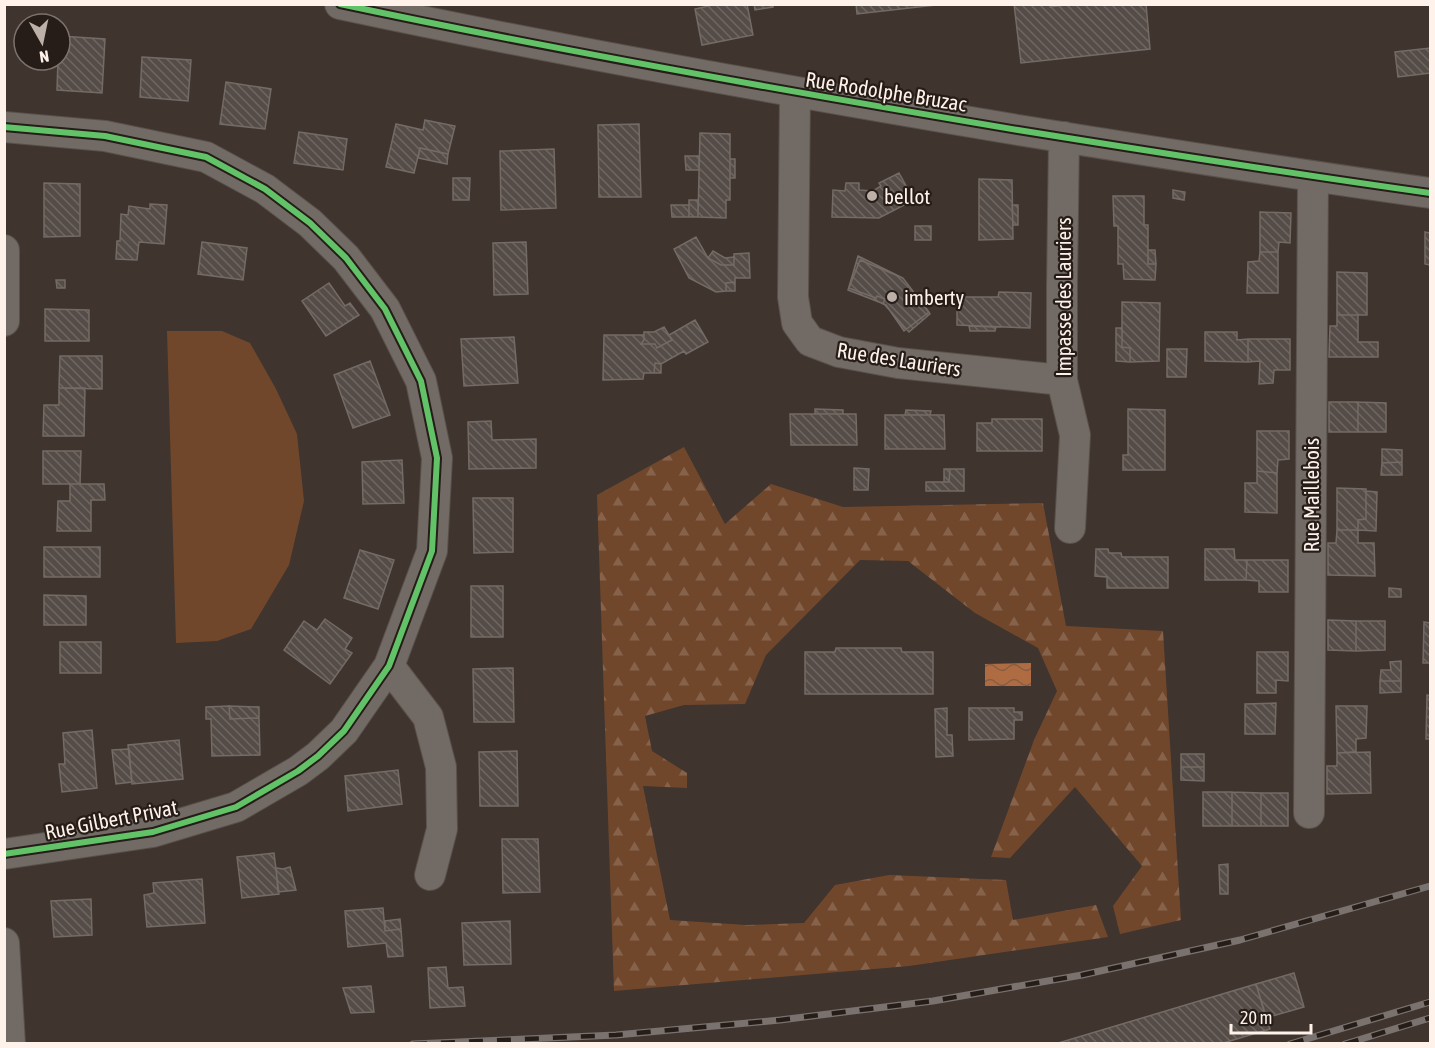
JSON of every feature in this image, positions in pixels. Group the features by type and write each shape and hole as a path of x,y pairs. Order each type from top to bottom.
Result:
{"street":[{"name":"Rue Rodolphe Bruzac","path":"340,4 451,28 795,93 1313,177 1431,193"},
{"name":"Rue des Lauriers","path":"795,93 793,297 797,323 810,341 839,352 898,363 1062,380"},
{"name":"Rue Gilbert Privat","path":"4,127 105,136 206,157 265,189 310,223 346,258 385,309 421,381 437,458 432,551 389,666 344,731 318,756 298,771 236,807 153,832 4,854"},
{"name":"Impasse des Lauriers","path":"1064,137 1062,380 1075,435 1070,528"},
{"name":"Rue Maillebois","path":"1309,813 1313,177"},
{"path":"4,250 4,321"},
{"path":"389,666 428,717 441,767 442,829 430,875"},
{"path":"4,943 10,1044"}],"green space":[{"path":"167,331 222,331 250,343 276,389 297,434 304,501 289,565 251,629 217,641 176,643"},
{"path":"684,447 725,524 771,484 843,507 1043,503 1066,626 1163,631 1181,920 1120,934 1113,906 1142,866 1075,787 1010,858 991,857 1034,740 1057,691 1038,648 975,613 908,561 860,560 766,655 745,704 684,705 645,716 652,751 687,773 687,788 643,786 670,920 746,925 804,923 835,885 889,875 1006,880 1013,920 1096,905 1108,937 909,966 614,991 597,495"}],"water":[{"path":"1031,663 1031,686 985,686 985,664"}],"building":[{"path":"717,4 747,4 753,35 702,45 695,9"},
{"path":"754,4 773,4 773,7 755,10"},
{"path":"856,4 945,4 857,14"},
{"path":"1014,4 1050,4 1050,7 1074,4 1146,4 1150,49 1021,63"},
{"path":"72,37 105,39 102,93 57,90 58,72 72,72"},
{"path":"1430,48 1430,73 1398,77 1395,52"},
{"path":"142,57 191,60 188,101 140,97"},
{"path":"226,82 271,89 265,129 220,124"},
{"path":"425,120 455,126 448,154 420,148 414,173 386,167 396,124 423,130"},
{"path":"639,124 641,197 599,197 598,125"},
{"path":"299,132 347,139 343,170 294,163"},
{"path":"700,133 730,134 730,200 726,200 726,218 698,217"},
{"path":"420,148 448,154 447,164 418,158"},
{"path":"554,149 556,208 501,210 500,151"},
{"path":"685,156 699,156 699,170 686,170"},
{"path":"730,159 735,159 735,178 730,178"},
{"name":"bellot","path":"899,173 914,200 879,218 832,217 833,190 845,191 846,183 859,183 859,190 873,191 881,186 879,183"},
{"path":"453,178 470,178 469,200 453,200"},
{"path":"979,179 1012,180 1013,239 979,240"},
{"path":"44,183 80,184 80,236 44,237"},
{"path":"1173,190 1185,192 1184,200 1173,198"},
{"path":"1113,196 1144,196 1144,225 1148,225 1148,264 1156,264 1155,280 1124,279 1123,264 1118,264 1118,226 1114,226"},
{"path":"689,200 698,200 698,217 689,217"},
{"path":"150,204 167,205 164,244 139,242 137,260 116,259 117,241 120,241 121,214 128,215 129,206 150,209"},
{"path":"671,205 689,205 689,217 672,217"},
{"path":"1012,205 1018,205 1018,225 1013,225"},
{"path":"1260,212 1291,213 1290,243 1279,242 1278,252 1260,252"},
{"path":"915,226 931,226 931,240 915,240"},
{"path":"1425,232 1430,233 1430,265 1425,264"},
{"path":"696,237 708,258 721,265 734,265 734,254 749,253 750,278 735,278 735,282 726,283 726,291 716,292 689,278 674,249"},
{"path":"202,242 247,248 243,280 198,274"},
{"path":"526,242 528,294 494,295 493,243"},
{"path":"1148,250 1155,250 1156,264 1148,264"},
{"path":"713,251 725,258 734,257 734,265 721,265 708,258"},
{"path":"1260,252 1278,252 1278,293 1247,293 1248,262 1259,261"},
{"name":"imberty","path":"858,256 903,278 930,314 909,332 884,304 848,290"},
{"name":"imberty","path":"860,260 903,278 929,312 904,331 883,304 885,299 849,288"},
{"path":"1337,272 1367,273 1367,315 1337,315"},
{"path":"56,280 65,280 65,288 57,288"},
{"path":"735,282 735,291 726,291 726,283"},
{"path":"329,283 345,306 350,303 359,315 326,336 302,301"},
{"path":"999,292 1031,293 1030,328 957,325 957,297 998,297"},
{"path":"877,296 885,299 883,304 875,300"},
{"path":"1122,302 1160,303 1159,361 1130,362 1130,348 1122,347"},
{"path":"45,309 89,310 89,341 45,341"},
{"path":"1337,315 1358,315 1358,342 1378,342 1378,357 1329,357 1330,326 1337,326"},
{"path":"695,320 708,342 686,354 684,351 661,364 655,363 654,373 644,373 643,379 603,380 604,335 644,335 641,344 655,344 657,348 672,340 669,335"},
{"path":"969,326 996,327 995,331 970,331"},
{"path":"664,327 672,340 657,348 655,344 641,344 644,340 644,332 654,332"},
{"path":"1116,328 1122,328 1122,347 1130,348 1130,362 1116,361"},
{"path":"1205,332 1237,332 1237,340 1248,339 1248,362 1205,361"},
{"path":"514,337 518,383 464,386 461,339"},
{"path":"1248,339 1290,339 1290,370 1274,370 1273,383 1259,384 1260,361 1248,362"},
{"path":"1167,349 1187,349 1186,377 1167,377"},
{"path":"60,356 102,356 102,389 59,388"},
{"path":"370,361 390,415 353,428 334,375"},
{"path":"655,363 661,364 661,373 654,373"},
{"path":"59,388 85,388 84,436 43,436 44,405 59,405"},
{"path":"1329,402 1358,402 1358,432 1329,432"},
{"path":"1358,402 1386,403 1386,432 1358,432"},
{"path":"815,409 843,410 843,414 815,414"},
{"path":"1128,409 1165,410 1165,470 1123,470 1123,455 1128,455"},
{"path":"906,410 931,411 930,415 905,415"},
{"path":"790,414 856,414 857,445 791,445"},
{"path":"885,415 944,415 945,449 885,449"},
{"path":"992,419 1042,419 1042,451 977,451 977,423 992,423"},
{"path":"491,421 492,440 536,439 536,468 469,469 468,422"},
{"path":"1257,431 1289,431 1289,459 1278,460 1277,473 1257,471"},
{"path":"1382,449 1402,450 1402,462 1382,463"},
{"path":"43,451 81,451 80,484 43,484"},
{"path":"402,460 404,503 363,504 362,462"},
{"path":"1402,462 1402,475 1381,475 1382,463"},
{"path":"854,468 869,469 868,490 854,490"},
{"path":"944,469 950,469 949,482 944,482"},
{"path":"950,469 964,469 964,491 926,491 926,482 949,482"},
{"path":"1257,471 1277,473 1277,513 1245,512 1245,483 1257,483"},
{"path":"70,484 104,484 105,500 91,500 91,531 57,531 58,501 70,501"},
{"path":"1337,488 1366,489 1366,519 1358,520 1358,530 1337,530"},
{"path":"1366,491 1377,492 1376,531 1358,530 1358,520 1366,519"},
{"path":"473,498 513,498 513,552 474,553"},
{"path":"1337,530 1358,530 1358,543 1374,543 1375,576 1328,575 1328,543 1336,543"},
{"path":"44,547 100,547 100,577 44,577"},
{"path":"1096,549 1108,549 1109,553 1121,553 1122,557 1168,557 1168,588 1107,588 1107,577 1095,576"},
{"path":"1205,549 1234,549 1235,560 1247,560 1246,580 1205,580"},
{"path":"360,550 394,560 378,609 344,598"},
{"path":"1247,560 1288,560 1288,592 1259,592 1259,581 1246,580"},
{"path":"471,586 503,586 503,637 471,637"},
{"path":"1389,588 1401,589 1401,597 1389,597"},
{"path":"44,595 86,596 86,625 44,625"},
{"path":"325,619 352,638 345,649 352,653 330,684 284,650 304,621 317,630"},
{"path":"1328,620 1356,621 1356,651 1328,650"},
{"path":"1356,621 1385,621 1385,650 1356,651"},
{"path":"1424,622 1430,623 1430,663 1423,663"},
{"path":"60,642 101,642 101,673 60,673"},
{"path":"836,648 901,648 902,652 933,652 933,694 805,694 805,652 835,652"},
{"path":"1257,652 1288,652 1288,681 1276,680 1276,693 1257,693"},
{"path":"1401,661 1401,681 1380,681 1381,670 1391,670 1390,662"},
{"path":"513,668 514,722 474,722 473,669"},
{"path":"1380,681 1401,681 1401,692 1380,693"},
{"path":"1427,695 1430,696 1430,739 1426,739"},
{"path":"1276,703 1275,734 1245,734 1245,704"},
{"path":"229,706 259,707 259,718 230,719"},
{"path":"229,706 230,719 259,718 260,755 212,756 211,719 206,719 206,707"},
{"path":"1336,706 1367,706 1366,738 1356,739 1356,752 1337,753"},
{"path":"947,708 947,735 952,735 953,756 936,757 935,709"},
{"path":"969,708 1014,708 1014,712 1022,712 1022,720 1014,720 1014,739 969,740"},
{"path":"92,730 97,788 62,792 59,764 65,764 63,733"},
{"path":"179,740 183,779 132,784 128,745"},
{"path":"129,749 132,782 116,784 112,750"},
{"path":"517,751 518,806 480,806 479,752"},
{"path":"1370,752 1371,793 1327,794 1327,766 1337,766 1337,753"},
{"path":"1181,754 1204,754 1204,767 1181,767"},
{"path":"1181,767 1204,767 1204,781 1181,780"},
{"path":"398,770 402,804 348,811 345,776"},
{"path":"1203,792 1232,792 1232,826 1203,826"},
{"path":"1232,792 1261,793 1261,826 1232,826"},
{"path":"1261,793 1288,793 1288,826 1261,826"},
{"path":"502,839 538,839 540,892 503,893"},
{"path":"274,853 279,894 242,898 237,857"},
{"path":"1228,864 1228,894 1220,894 1219,865"},
{"path":"290,867 296,890 278,892 276,868"},
{"path":"202,879 205,923 147,927 144,895 154,893 153,883"},
{"path":"91,899 92,935 54,937 51,901"},
{"path":"383,908 385,931 401,929 403,956 388,957 386,943 348,947 345,911"},
{"path":"400,919 401,929 385,931 385,921"},
{"path":"510,921 511,964 464,965 462,923"},
{"path":"446,967 448,988 463,987 465,1006 430,1008 428,968"},
{"path":"1294,973 1304,1007 1266,1018 1256,984"},
{"path":"1256,984 1270,1029 1220,1044 1055,1044"},
{"path":"371,986 374,1012 351,1013 343,988"}],"railway":[{"path":"413,1044 616,1035 780,1020 933,1001 1082,975 1240,940 1430,886"},
{"path":"1290,1044 1430,1002"},
{"path":"1345,1044 1430,1018"}],"cycle path":[{"path":"340,4 594,55 848,101 1276,171 1430,193"},
{"path":"4,127 105,136 206,157 265,189 310,223 346,258 385,309 421,381 437,458 432,551 389,666 344,731 318,756 298,771 236,807 153,832 4,854"}],"place":[{"name":"bellot","path":"872,196"},
{"name":"imberty","path":"892,297"}]}
